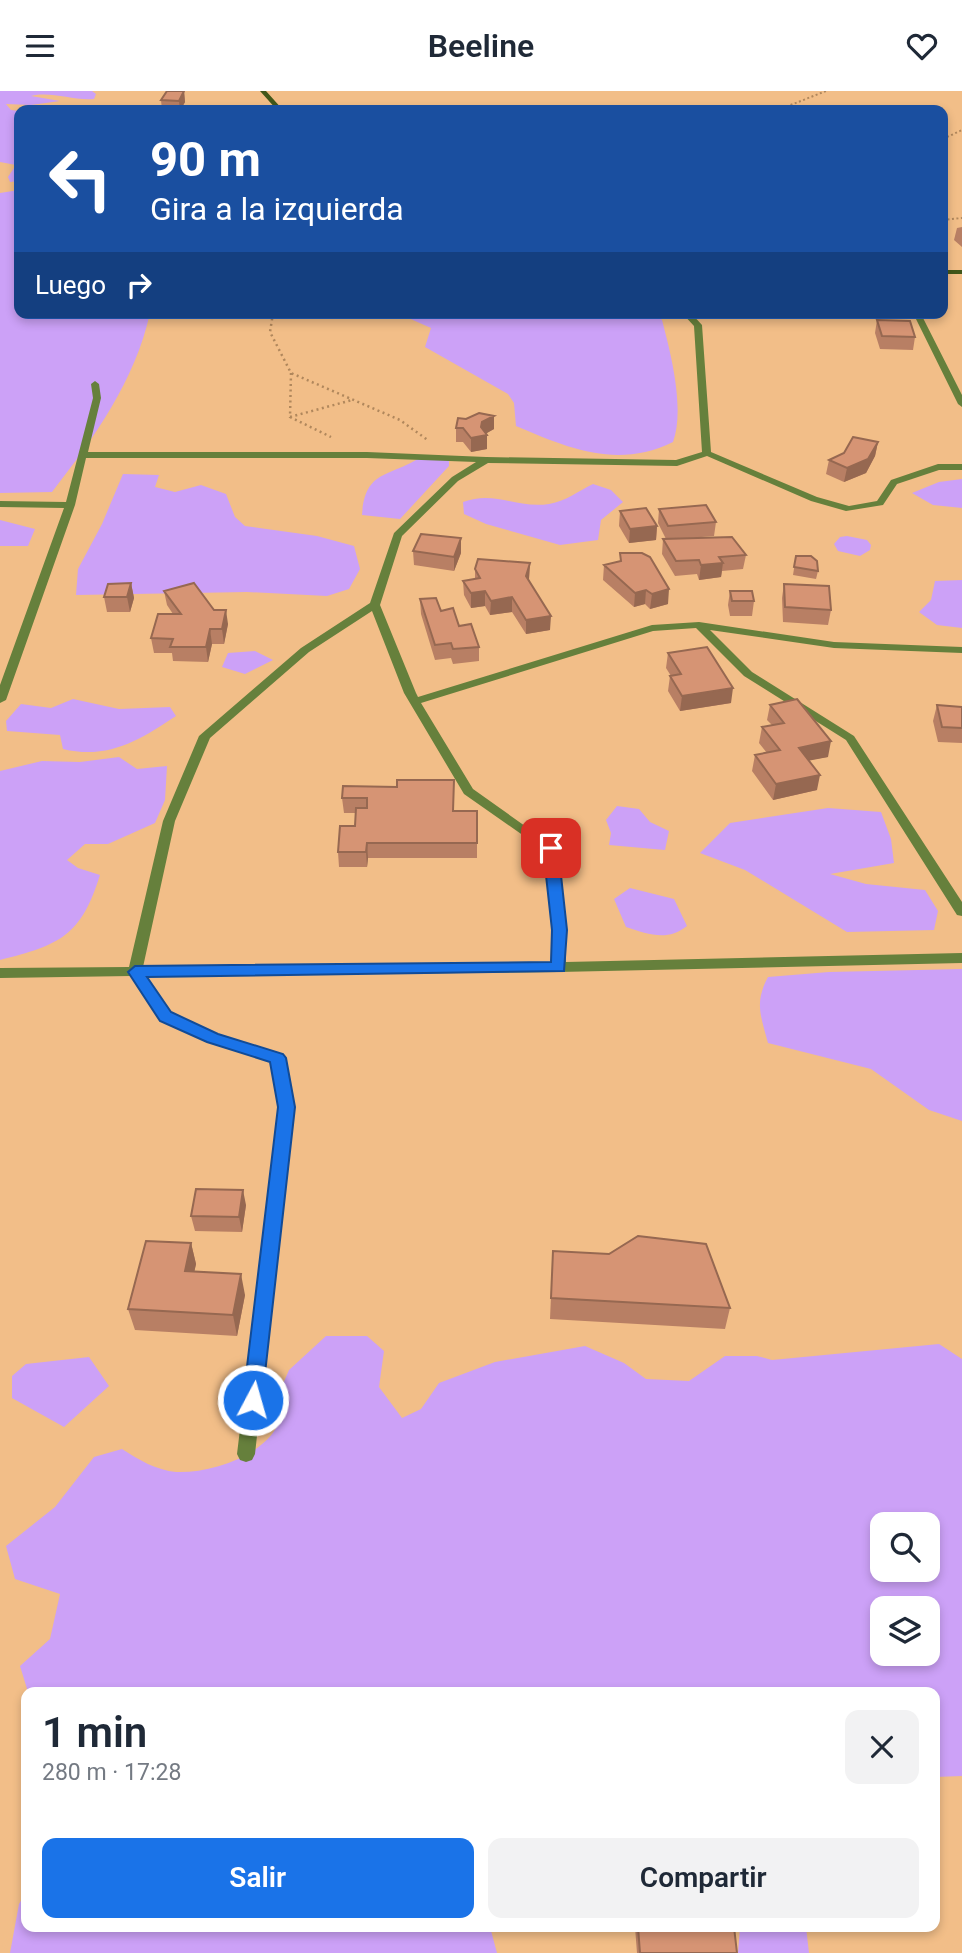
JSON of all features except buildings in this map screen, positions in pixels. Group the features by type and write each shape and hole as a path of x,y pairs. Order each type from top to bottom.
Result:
{"main road":[{"path":"263,91 276,105"}],"street":[{"path":"692,319 698,325 707,453"},
{"path":"920,319 962,404"},
{"path":"0,700 70,505 97,398 95,384"},
{"path":"81,455 677,463 707,453 814,499 849,509 880,503 894,482 938,467 962,467"},
{"path":"246,1454 286,1107 278,1058 212,1038 165,1017 135,972 169,821 205,736 305,650 374,605 397,535 455,478 486,460"},
{"path":"0,504 70,505"},
{"path":"374,605 415,701 468,791 551,848 559,930 558,967"},
{"path":"415,701 652,628 699,625 834,645 962,650"},
{"path":"699,625 748,674 850,738 962,912"},
{"path":"0,973 558,967 962,958"}],"path":[{"path":"791,105 826,91"},
{"path":"272,319 270,332 290,373 290,417"},
{"path":"290,373 400,419 448,458"},
{"path":"290,417 353,399"},
{"path":"290,417 334,439"}],"shaded area":[{"path":"0,91 92,91 96,94 94,99 39,95 31,96 60,101 31,105 6,104 14,110 14,165 0,162"},
{"path":"14,168 14,182 10,182 8,177"},
{"path":"14,191 14,319 148,319 134,362 111,408 52,492 0,493 0,193"},
{"path":"411,319 660,319 673,365 677,398 678,414 673,442 653,450 613,455 575,448 516,426 514,403 508,394 425,347 431,328"},
{"path":"422,456 449,461 449,466 400,519 362,515 364,500 374,481"},
{"path":"123,474 159,475 155,487 175,492 201,485 226,494 235,517 245,526 317,536 354,546 360,569 349,589 327,596 247,592 76,595 78,569 102,524"},
{"path":"962,479 962,508 933,505 912,493 939,482"},
{"path":"593,484 611,490 623,502 601,520 598,540 560,545 486,524 464,514 463,502 475,499 549,504"},
{"path":"0,520 35,529 28,546 0,546"},
{"path":"840,537 867,540 871,545 870,550 860,556 838,551 834,544"},
{"path":"962,580 962,628 937,625 919,612 931,600 935,581"},
{"path":"255,651 273,660 245,674 222,667 228,653"},
{"path":"73,699 119,709 170,707 176,716 123,746 95,752 63,749 60,735 7,731 6,721 21,704 51,708"},
{"path":"119,757 137,769 167,766 165,800 155,823 108,844 85,844 67,860 78,868 100,875 93,896 76,925 53,943 0,960 0,771 42,761 80,762"},
{"path":"617,806 639,809 650,822 669,831 665,850 609,845 611,833 606,820"},
{"path":"828,808 881,812 891,839 894,863 830,874 866,884 925,890 938,911 934,930 847,932 745,870 700,853 730,823"},
{"path":"630,888 674,899 687,926 665,935 626,927 614,899"},
{"path":"962,969 962,1121 929,1110 871,1069 768,1043 760,1002 768,977 829,972"},
{"path":"326,1336 367,1336 384,1351 379,1387 402,1418 421,1409 439,1383 495,1362 585,1346 624,1363 646,1379 689,1381 725,1356 757,1356 772,1360 939,1344 962,1359 962,1776 940,1777 940,1687 26,1687 20,1666 50,1639 60,1594 15,1579 6,1546 55,1507 94,1457 122,1449 141,1461 169,1471 212,1468 250,1453 265,1441 276,1428 281,1411 279,1393 289,1370"},
{"path":"89,1357 109,1386 64,1427 12,1398 12,1376 26,1364"},
{"path":"21,1901 21,1932 491,1932 497,1953 10,1953"},
{"path":"740,1932 807,1932 809,1953 738,1953"}],"route":[{"path":"253,1400 286,1107 278,1058 212,1038 165,1017 135,972 558,967 559,930 551,848"}]}
